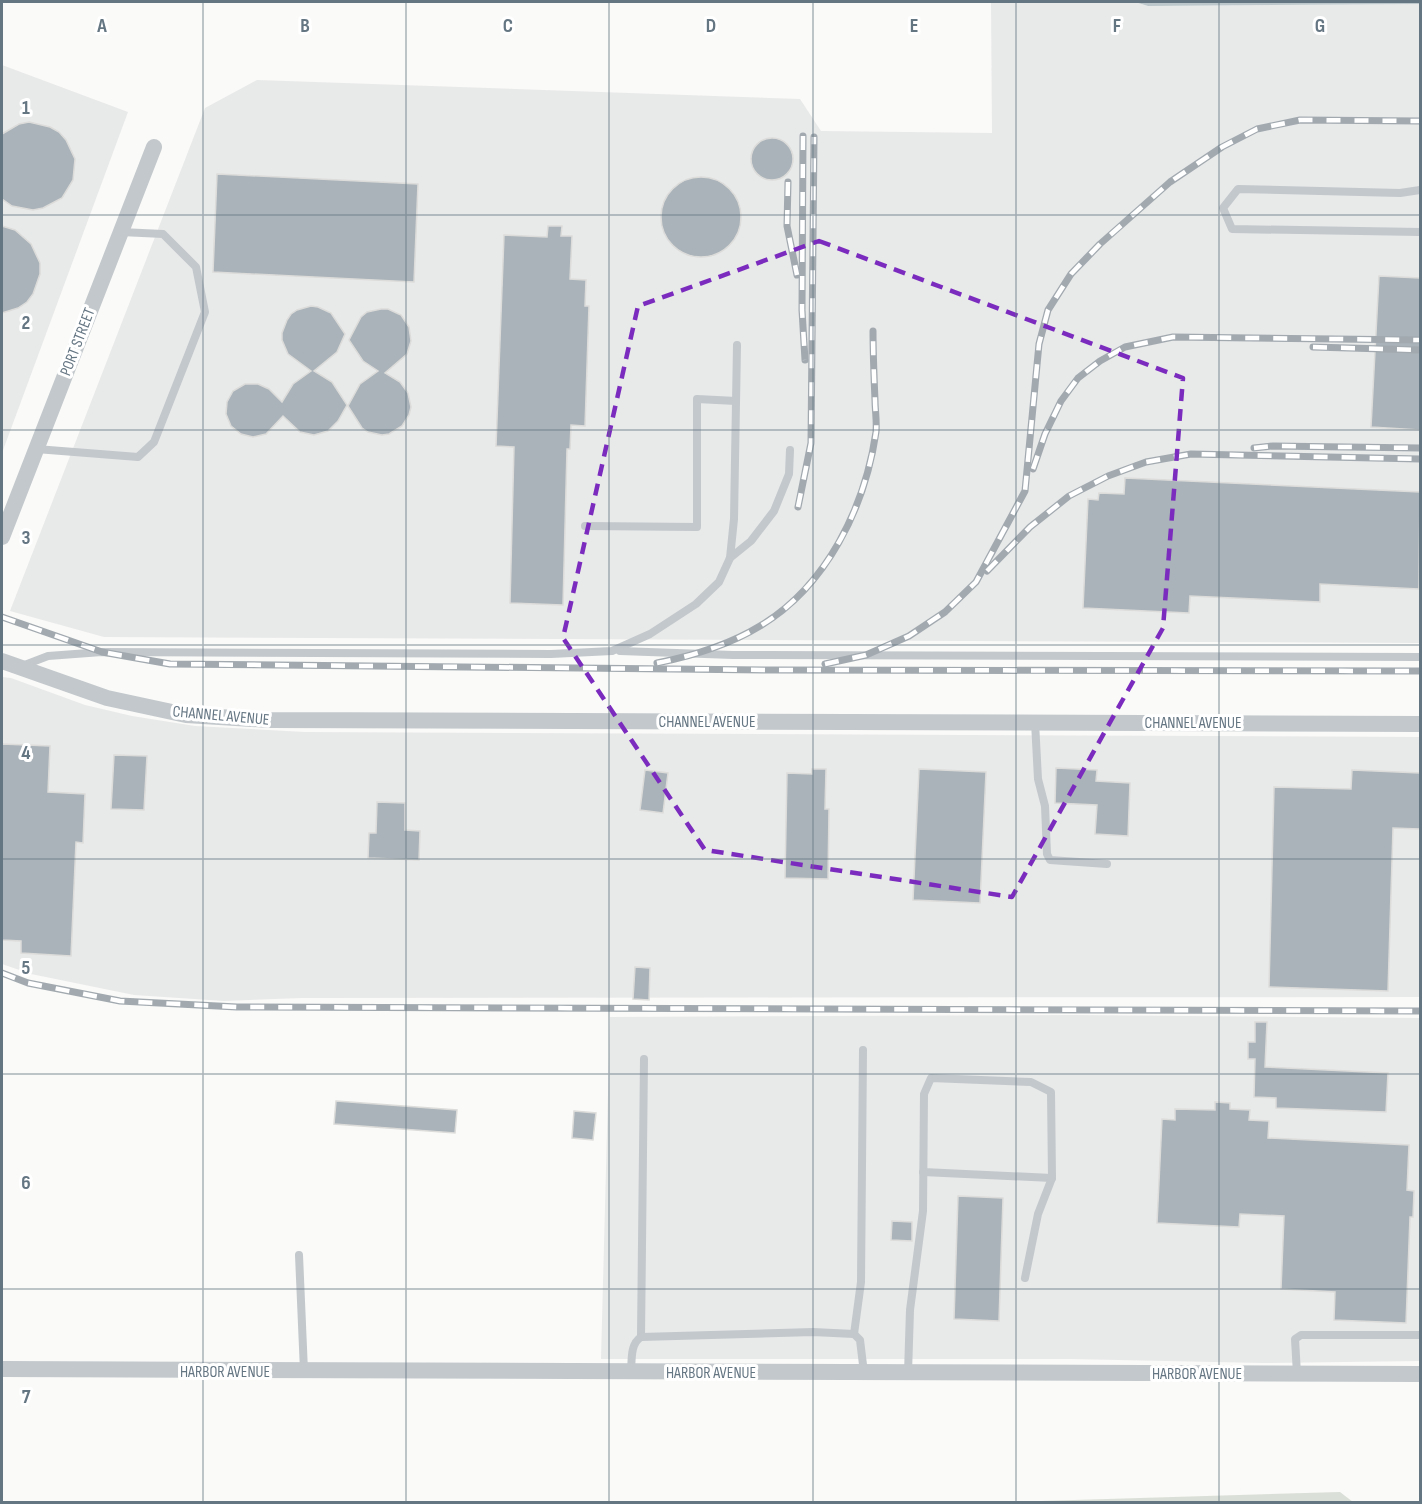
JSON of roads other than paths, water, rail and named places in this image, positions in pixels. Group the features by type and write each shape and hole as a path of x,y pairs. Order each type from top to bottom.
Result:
{"street":[{"name":"PORT STREET","path":"2,537 154,147"},
{"name":"CHANNEL AVENUE","path":"2,661 106,698 186,716 270,720 1420,724"},
{"name":"HARBOR AVENUE","path":"2,1369 304,1372 1420,1374"}],"lane":[{"path":"1420,190 1400,193 1238,189 1223,208 1232,229 1420,232"},
{"path":"36,449 138,457 154,442 205,312 196,267 163,234 121,232"},
{"path":"612,651 650,634 696,604 719,582 730,558 734,519 737,345"},
{"path":"585,526 697,527 697,399 736,401"},
{"path":"730,558 751,542 774,511 789,474 790,450"},
{"path":"18,667 48,656 102,652 551,654 634,650 733,655 1420,657"},
{"path":"1035,722 1038,779 1045,806 1047,854 1050,860 1107,864"},
{"path":"854,1334 861,1282 863,1050"},
{"path":"641,1337 644,1059"},
{"path":"908,1373 910,1310 923,1211 924,1094 931,1078 1031,1082 1051,1092 1052,1178 1038,1214 1025,1278"},
{"path":"923,1172 1052,1178"},
{"path":"299,1255 304,1372"},
{"path":"631,1373 633,1346 641,1337 813,1332 854,1334 860,1340 864,1373"},
{"path":"1297,1374 1295,1339 1301,1335 1420,1335"}],"railway":[{"path":"825,664 866,655 909,636 945,612 976,582 1025,491 1039,344 1048,310 1071,274 1100,244 1170,182 1222,147 1257,129 1300,120 1420,121"},
{"path":"803,136 802,310 805,360"},
{"path":"798,507 811,443 814,137"},
{"path":"788,182 787,226 797,275"},
{"path":"657,663 710,649 760,626 784,609 823,567 852,516 871,460 876,432 873,331"},
{"path":"1033,469 1045,434 1061,401 1078,378 1100,361 1125,347 1173,337 1420,340"},
{"path":"1313,347 1420,350"},
{"path":"1254,448 1273,446 1420,448"},
{"path":"987,571 1030,527 1069,496 1108,476 1146,462 1191,454 1420,459"},
{"path":"2,617 102,652 170,664 774,670 1420,671"},
{"path":"2,973 28,983 120,1001 237,1007 1420,1011"}]}
